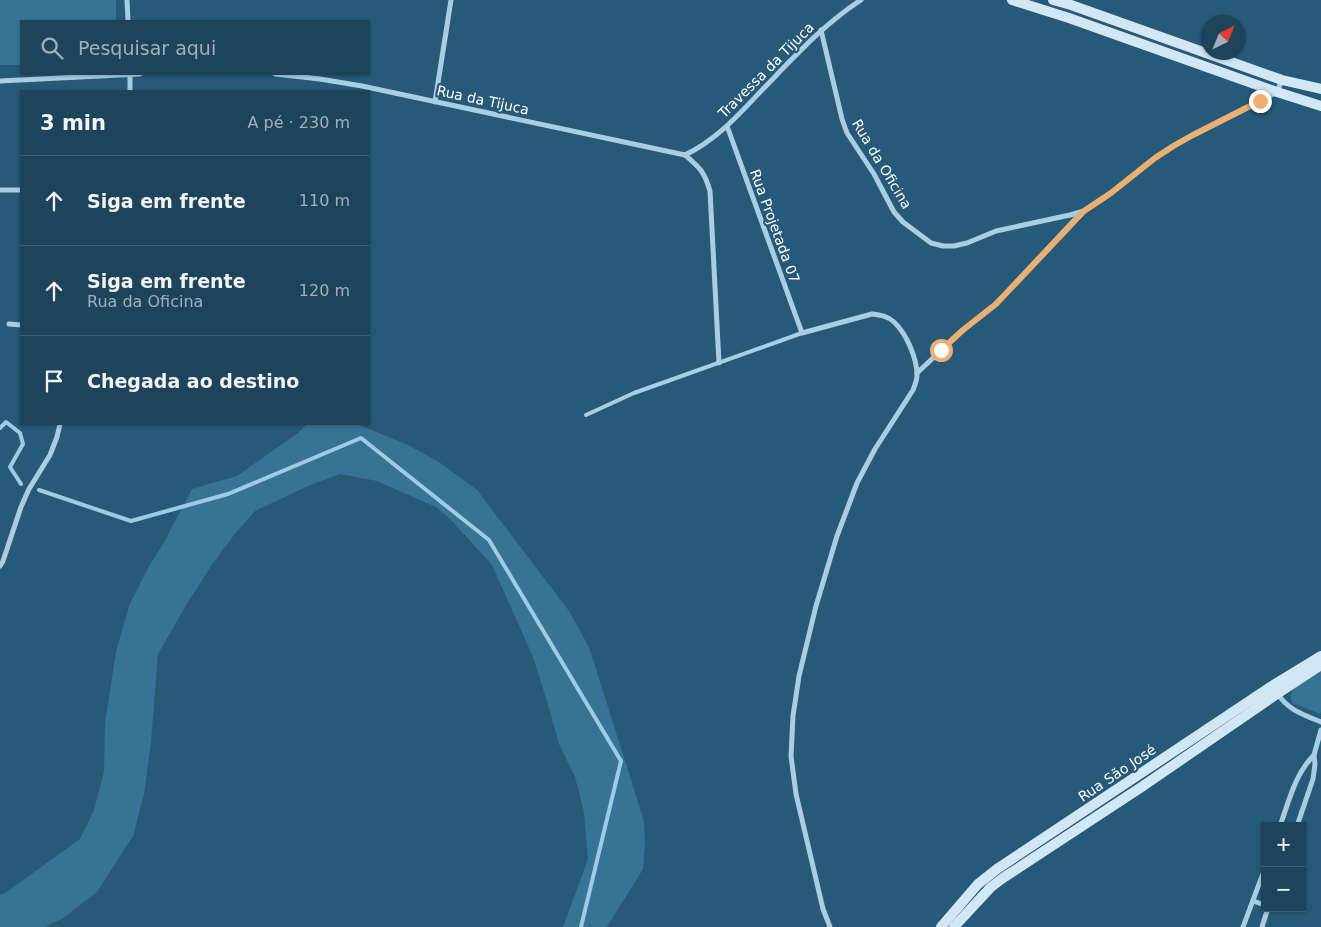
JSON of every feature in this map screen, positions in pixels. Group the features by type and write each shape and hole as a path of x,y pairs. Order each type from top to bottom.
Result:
{"street":[{"path":"127,0 128,20"},
{"path":"435,102 451,0"},
{"name":"Travessa da Tijuca","path":"685,155 702,146 727,126 821,30 862,0"},
{"path":"1012,0 1321,106"},
{"path":"1052,0 1080,8 1282,80 1321,89"},
{"name":"Rua da Oficina","path":"821,30 847,133 874,174 894,212 903,222 930,243 943,246 954,246 1003,229 1084,211 1175,145 1277,92"},
{"path":"0,81 111,75"},
{"path":"130,75 130,90"},
{"name":"Rua da Tijuca","path":"284,75 362,86 685,155"},
{"path":"1277,92 1282,80"},
{"name":"Rua Projetada 07","path":"727,126 802,333"},
{"path":"685,155 706,176 710,191 719,363"},
{"path":"0,190 20,190"},
{"path":"917,373 963,330 996,304 1084,211"},
{"path":"802,333 872,314 882,315 893,321 902,332 914,358 917,373 913,390 874,449 856,483 816,606 799,676 794,708 791,756 796,794 823,909 830,927"},
{"path":"9,324 20,325"},
{"path":"0,566 21,507 50,455 60,425"},
{"name":"Rua São José","path":"954,927 997,882 1143,786 1321,656"},
{"name":"Rua São José","path":"941,927 986,877 1138,776 1274,690 1321,665"},
{"path":"1274,690 1282,701 1294,710 1321,722"},
{"path":"1298,822 1312,779 1315,764 1314,755 1321,730"},
{"path":"1281,822 1299,774 1307,761 1314,755"},
{"path":"1138,776 1143,786"},
{"path":"1243,927 1261,879"},
{"path":"1253,901 1261,904"},
{"path":"1262,927 1267,912"}],"lane":[{"path":"586,415 634,393 802,333"}],"shaded area":[{"path":"0,0 116,0 116,20 20,20 20,65 0,65"},
{"path":"306,425 359,425 408,445 439,462 477,490 569,611 589,647 644,821 643,869 607,927 563,927 588,859 584,812 575,777 559,744 533,657 492,565 450,519 436,507 377,481 340,474 308,486 255,511 213,563 188,602 158,654 151,742 144,794 133,836 97,892 63,918 45,927 0,927 0,895 80,839 94,810 104,771 105,723 116,652 129,606 192,489 237,476 298,433"},
{"path":"1321,669 1320,714 1293,703 1290,696 1297,686"}],"waterway":[{"path":"0,428 6,422 20,433 23,444 10,467 21,484"},
{"path":"39,490 131,521 228,494 361,438 489,540 621,761 581,927"}],"route":[{"path":"941,350 996,304 1084,211 1175,145 1260,101"}]}
